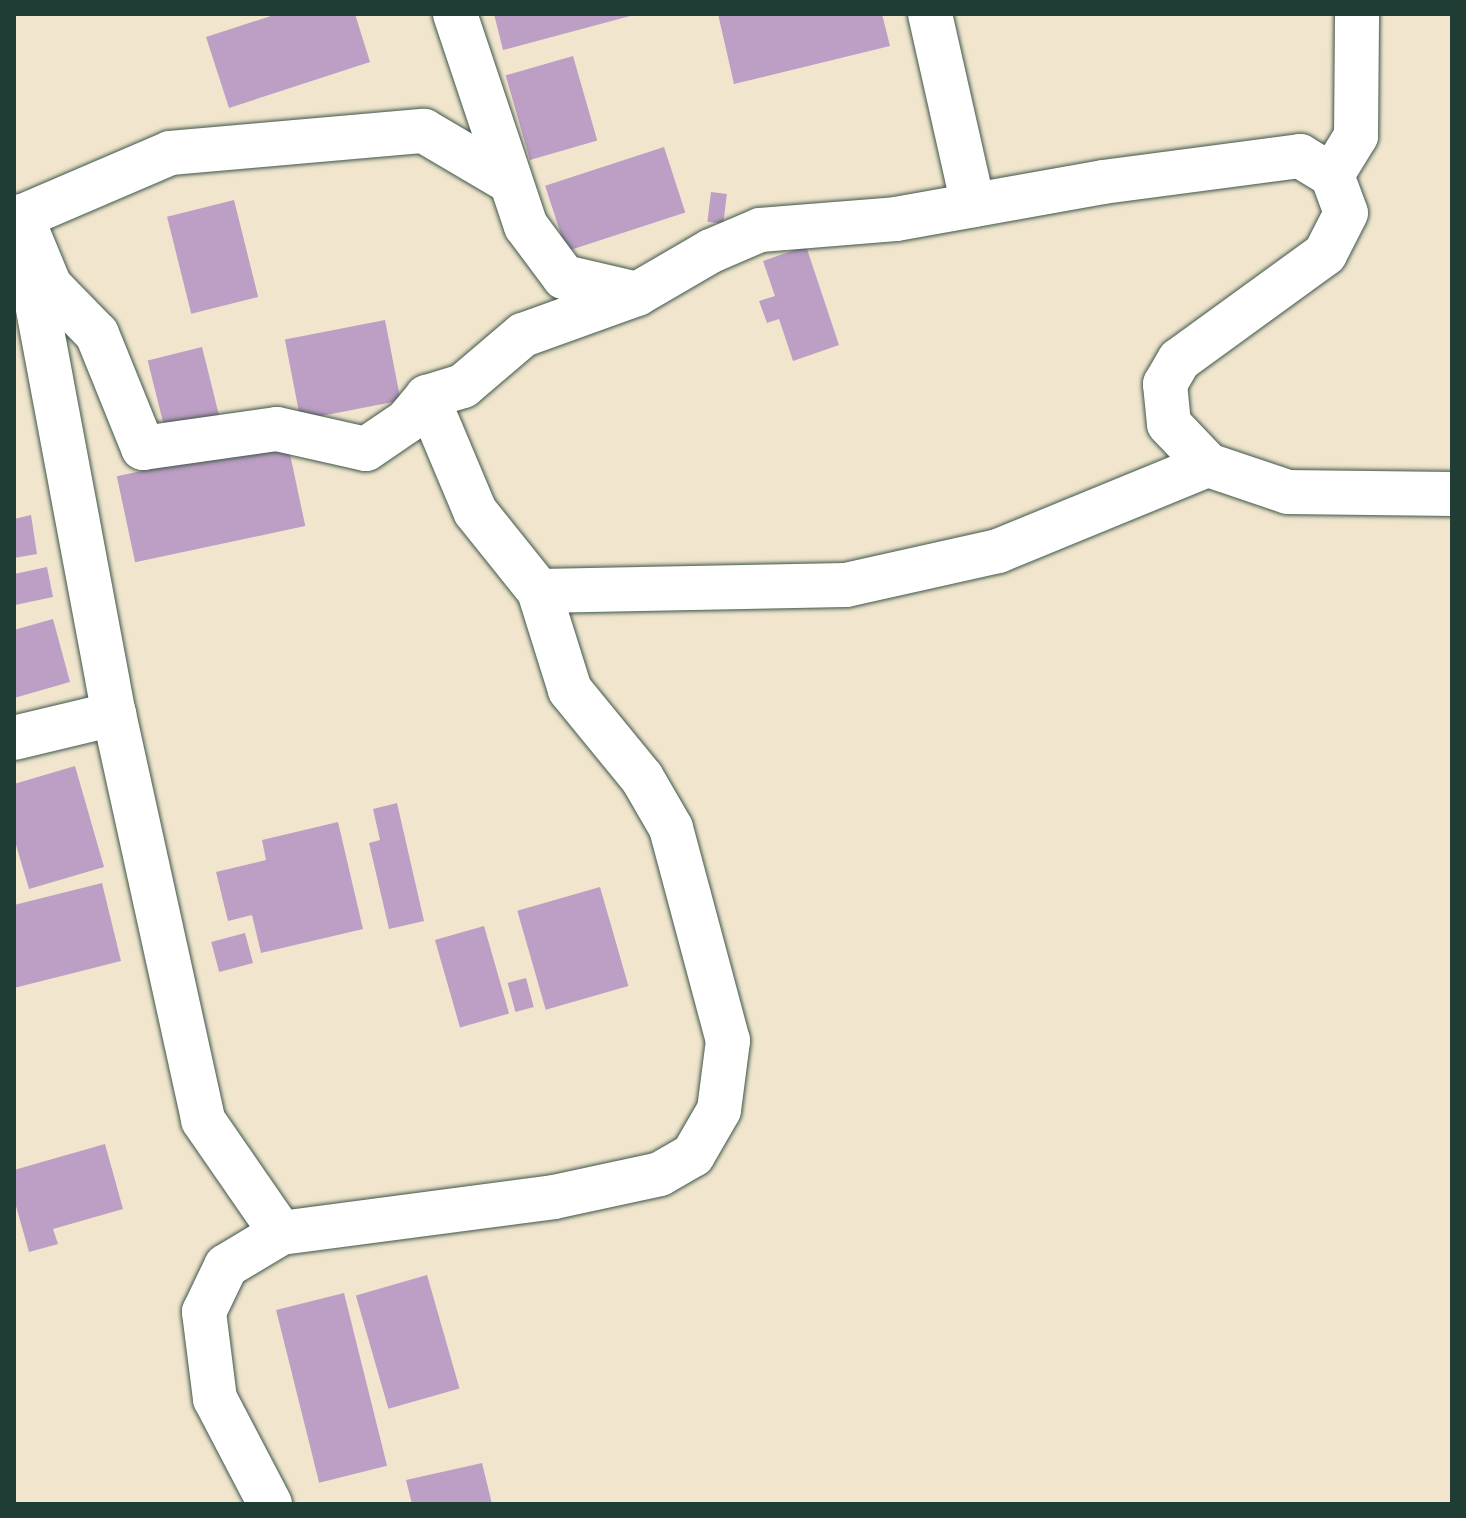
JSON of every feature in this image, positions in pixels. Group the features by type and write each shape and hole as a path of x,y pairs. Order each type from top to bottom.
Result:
{"street":[{"path":"455,14 526,226 564,277 637,294"},
{"path":"930,14 973,205"},
{"path":"1332,175 1356,136 1357,14"},
{"path":"16,208 170,153 424,131 509,181"},
{"path":"16,208 50,286 97,334 143,448 277,429 366,449 407,421 427,397 463,386 523,335 637,294 711,251 760,230 896,219 1300,156 1332,175 1346,213 1325,254 1179,360 1165,384 1169,424 1208,465 1288,492 1452,494"},
{"path":"16,208 114,714 203,1120 281,1233"},
{"path":"270,1504 215,1399 204,1312 226,1266 281,1233 554,1197 660,1174 693,1155 719,1110 728,1041 671,828 642,778 570,690 539,591 475,511 427,397"},
{"path":"539,591 846,585 998,551 1208,465"},
{"path":"14,738 114,714"}],"building":[{"path":"277,14 355,14 370,62 229,108 206,37"},
{"path":"494,14 634,14 634,15 503,50"},
{"path":"718,14 882,14 890,46 734,84"},
{"path":"573,56 597,141 530,160 506,75"},
{"path":"664,147 685,213 566,251 545,186"},
{"path":"711,192 727,194 723,224 707,222"},
{"path":"234,200 258,297 191,314 167,217"},
{"path":"806,246 839,345 793,361 779,319 767,323 759,301 775,296 763,261"},
{"path":"385,320 401,400 301,420 285,339"},
{"path":"202,347 220,419 166,432 148,361"},
{"path":"287,440 305,526 135,562 117,476"},
{"path":"31,515 37,554 14,558 14,519"},
{"path":"47,567 53,597 15,605 14,574"},
{"path":"53,619 70,682 14,698 14,630"},
{"path":"75,766 104,867 29,889 14,838 14,784"},
{"path":"397,803 424,921 389,929 369,843 380,840 373,809"},
{"path":"338,822 363,929 261,953 252,915 228,921 216,872 266,860 262,840"},
{"path":"102,883 121,961 14,988 14,905"},
{"path":"600,887 628,986 546,1010 517,911"},
{"path":"484,926 509,1013 460,1028 435,940"},
{"path":"245,933 253,963 219,972 211,942"},
{"path":"526,978 534,1007 515,1012 508,983"},
{"path":"105,1144 123,1209 53,1229 58,1244 29,1252 14,1199 14,1170"},
{"path":"427,1275 460,1388 388,1409 356,1295"},
{"path":"344,1293 387,1466 319,1483 276,1310"},
{"path":"482,1463 492,1504 412,1504 406,1480"}]}
